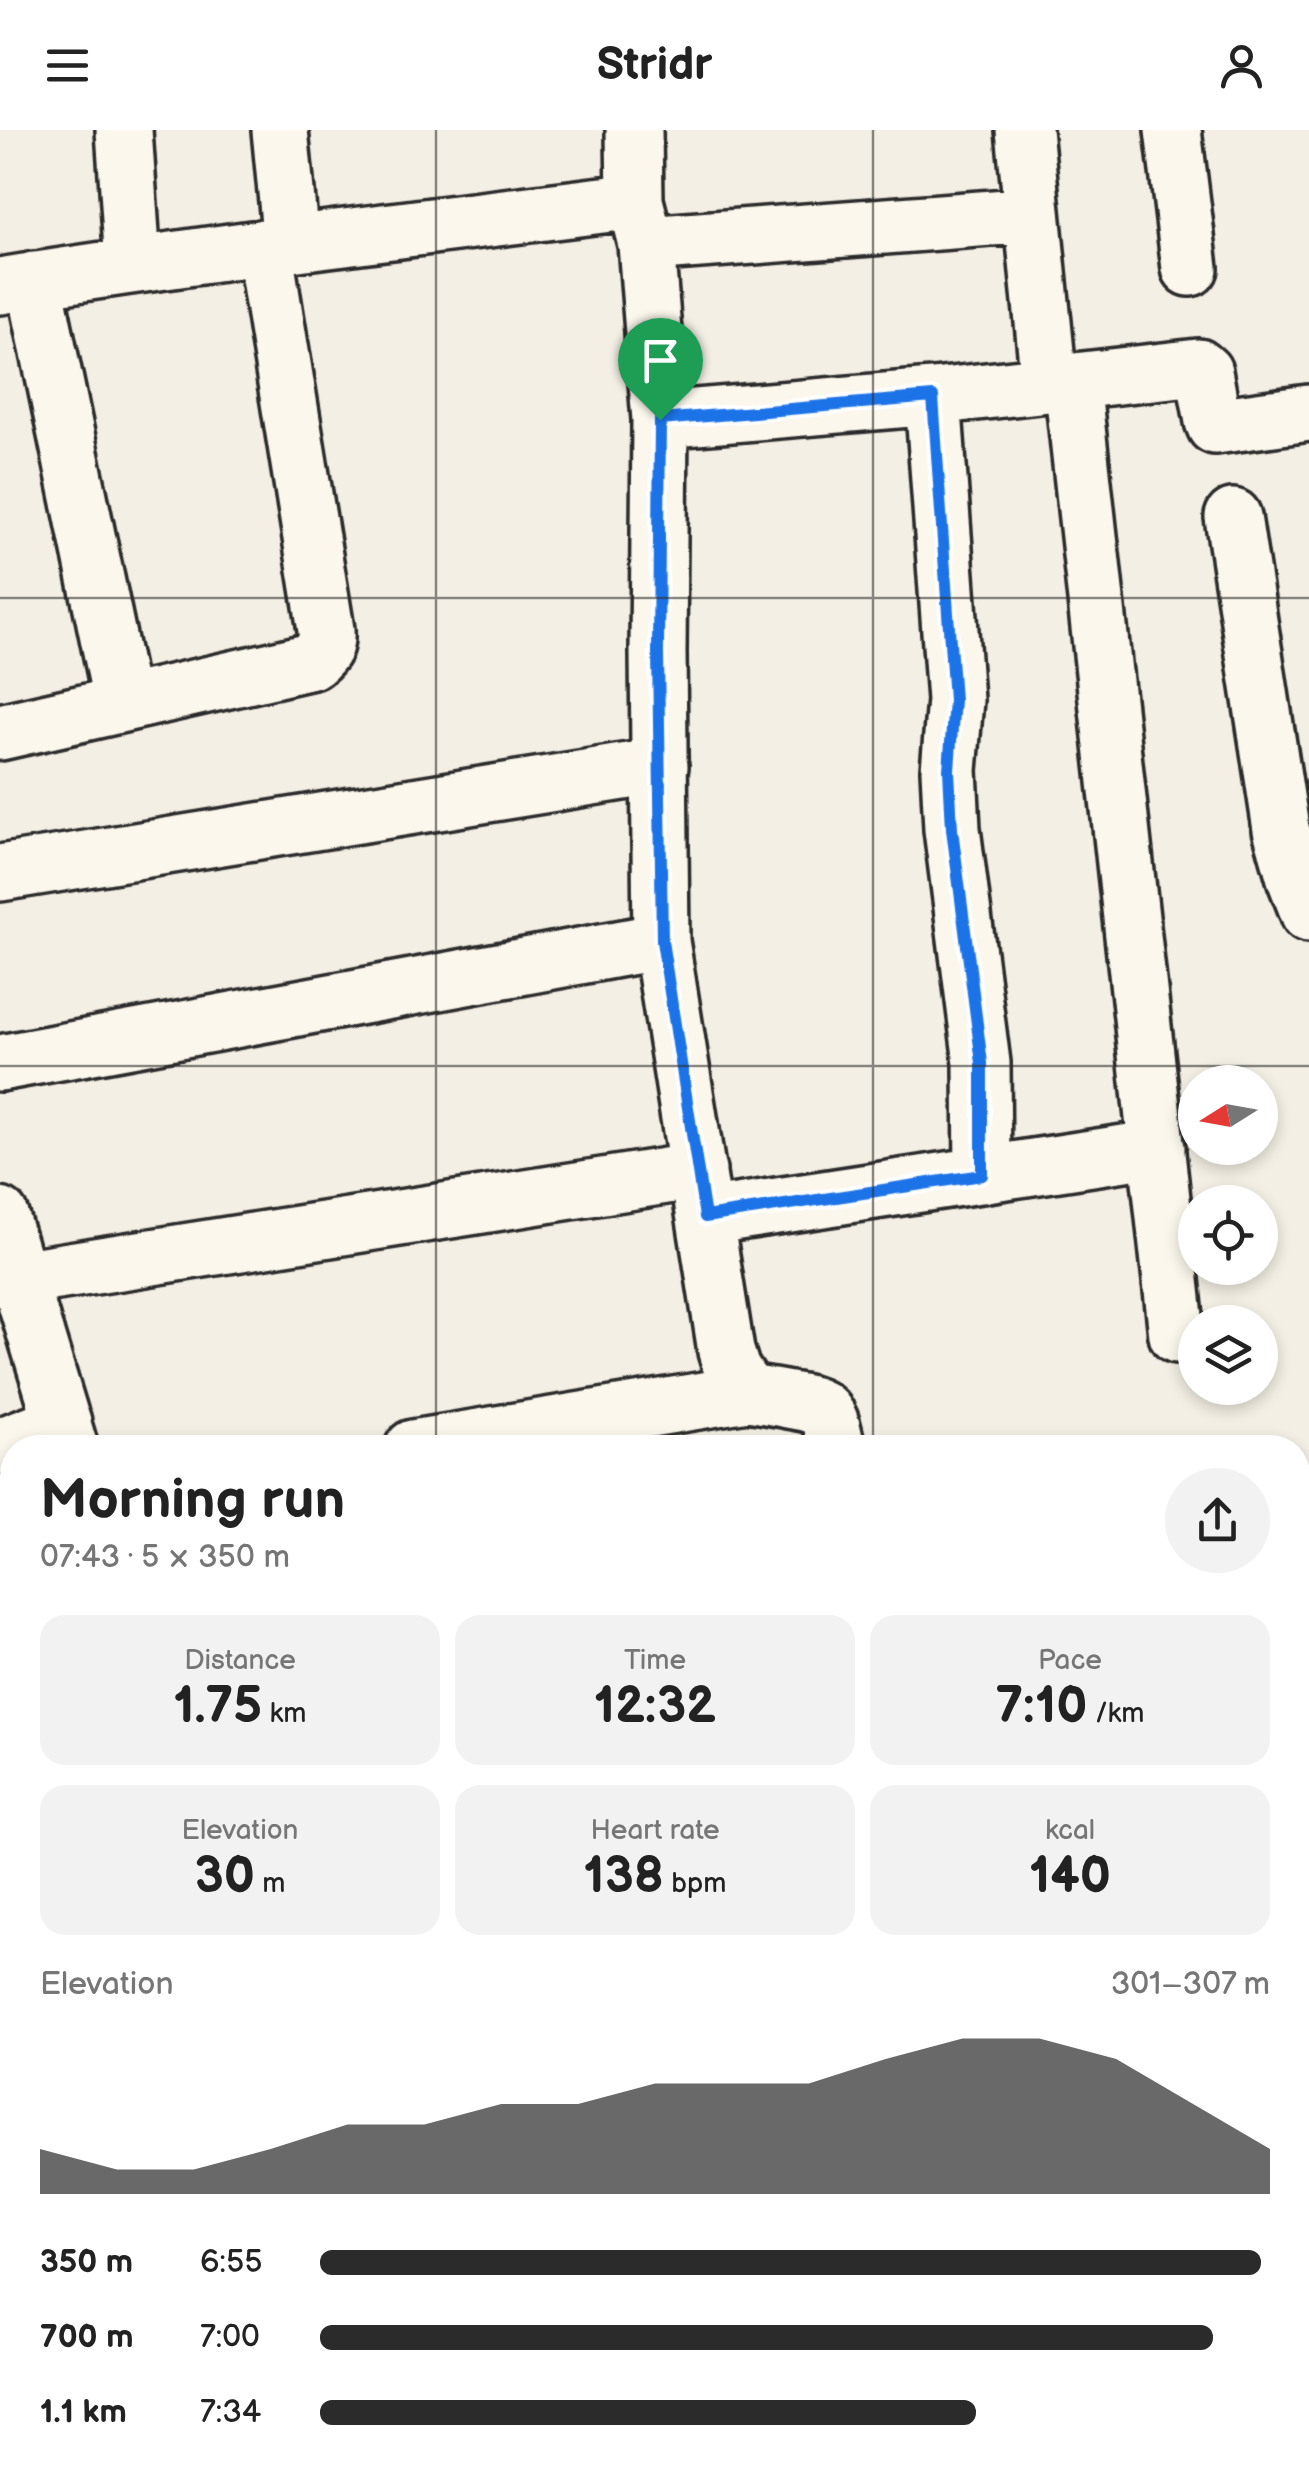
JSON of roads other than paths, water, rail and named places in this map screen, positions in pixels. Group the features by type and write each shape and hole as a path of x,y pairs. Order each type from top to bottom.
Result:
{"street":[{"path":"124,130 133,264"},
{"path":"0,732 312,662 323,652 327,643 277,245 280,130"},
{"path":"634,130 660,420 662,941 726,1350 732,1370 747,1393"},
{"path":"1024,130 1032,215 1061,383 1177,1335"},
{"path":"1173,130 1190,268"},
{"path":"122,704 17,283 277,245 640,222 1032,215"},
{"path":"660,420 933,397 1198,367 1204,372 1212,422 1216,426 1309,413"},
{"path":"933,397 954,700 949,770 952,829 982,1063 982,1175"},
{"path":"1233,517 1281,829 1309,914"},
{"path":"0,874 660,766"},
{"path":"0,1063 662,941"},
{"path":"19,1278 702,1194 982,1175 1157,1148"},
{"path":"0,1216 67,1435"},
{"path":"492,1435 747,1393 815,1404 825,1412 834,1435"}]}
